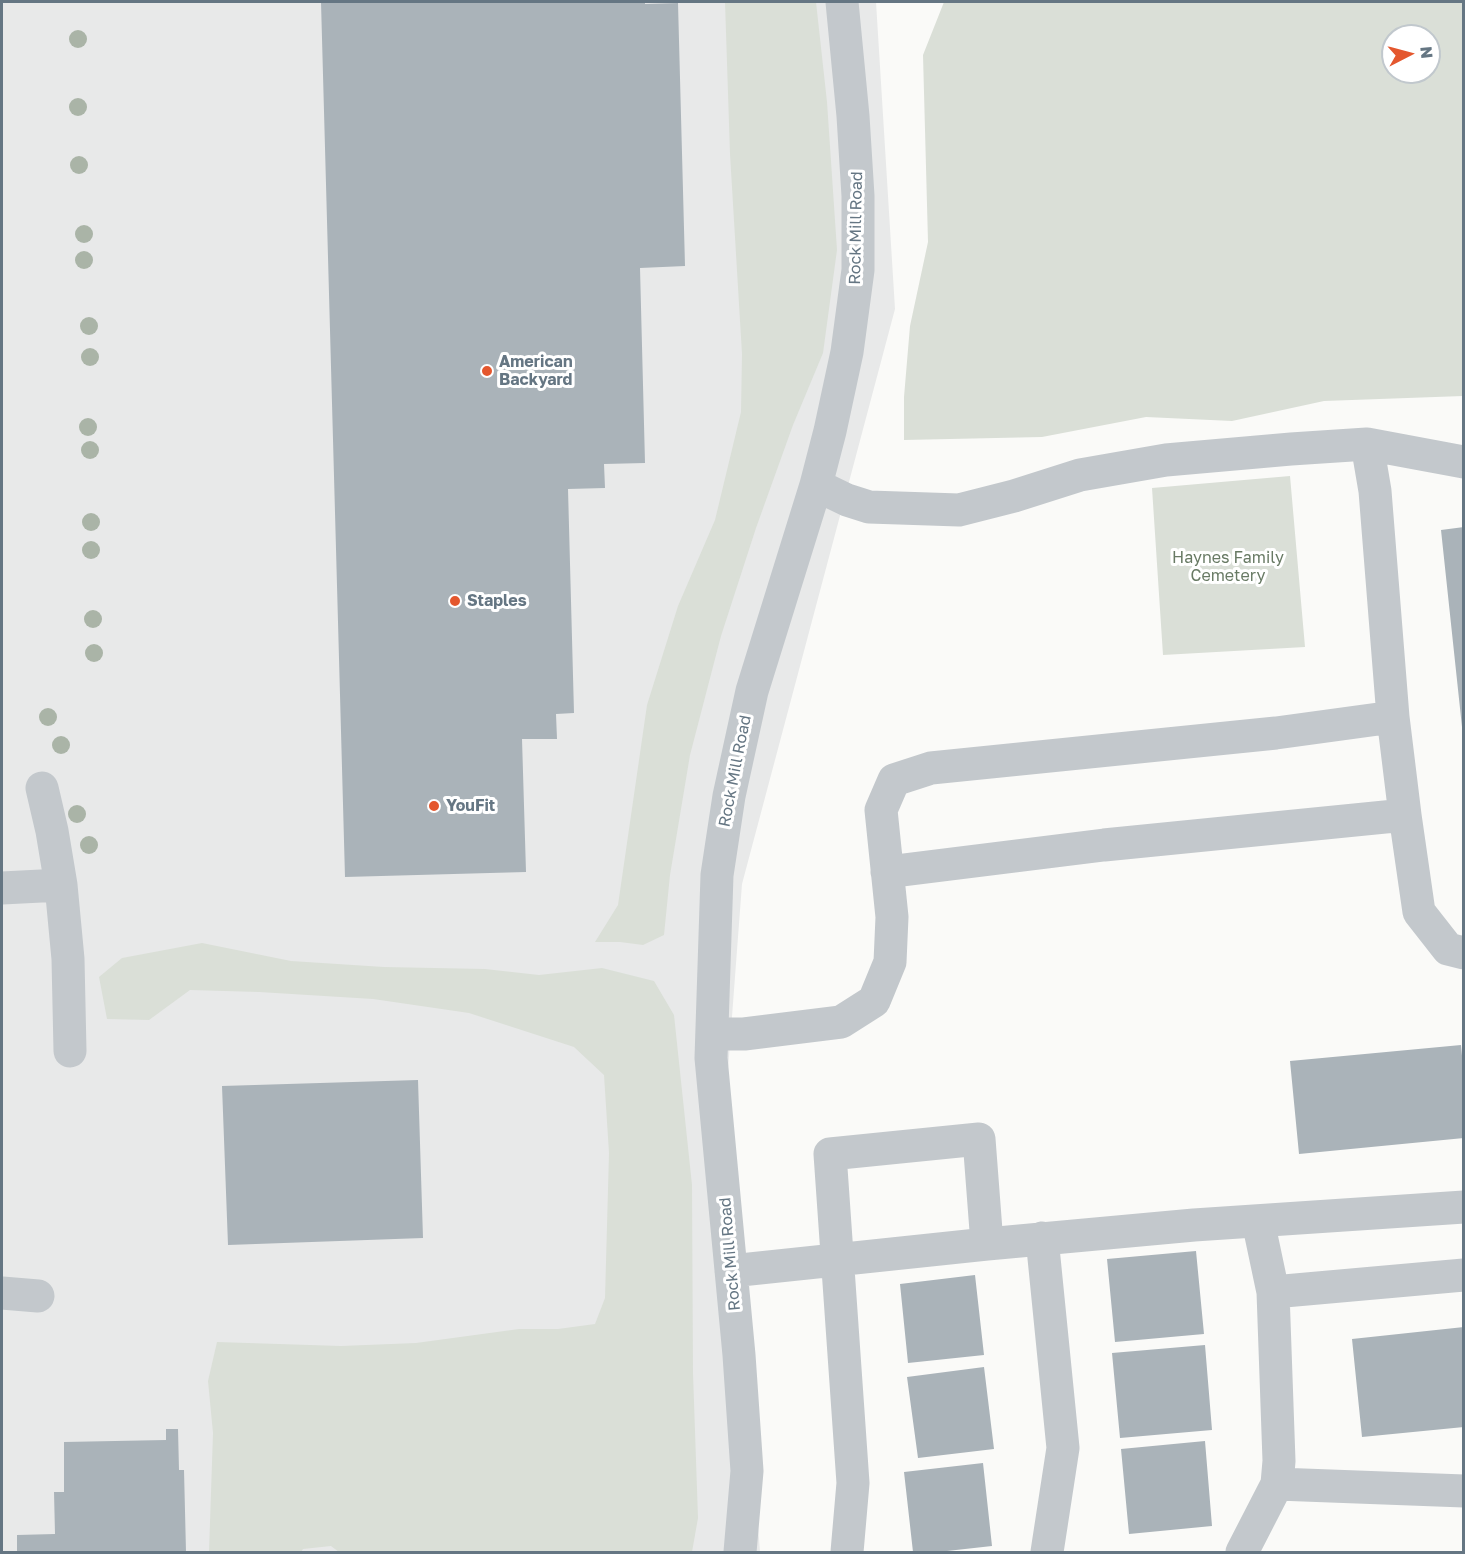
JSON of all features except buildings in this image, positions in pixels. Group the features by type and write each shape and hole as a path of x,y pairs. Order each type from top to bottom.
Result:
{"street":[{"name":"Rock Mill Road","path":"740,1552 747,1471 711,1058 717,874 729,796 752,691 816,485 847,352 858,270 857,173 842,2"},
{"path":"1366,444 1375,491 1393,717 1419,912 1448,949 1464,953"},
{"path":"816,485 847,500 869,507 959,510 1014,496 1080,475 1166,460 1291,448 1366,444 1464,462"},
{"path":"712,1034 744,1034 841,1022 874,1001 890,962 892,916 881,810 894,780 931,768 1276,733 1393,717"},
{"path":"42,788 61,885 68,959 70,1051"},
{"path":"887,872 1104,845 1406,814"},
{"path":"2,888 61,885"},
{"path":"847,1552 853,1483 830,1154 979,1139 987,1244"},
{"path":"731,1270 1042,1238 1194,1225 1464,1207"},
{"path":"1242,1552 1277,1484 1279,1461 1273,1292 1258,1221"},
{"path":"1042,1238 1063,1448 1047,1552"},
{"path":"1273,1292 1464,1275"},
{"path":"2,1293 38,1296"},
{"path":"1277,1484 1464,1491"}],"shaded area":[{"path":"2,2 876,2 895,309 742,884 726,1096 760,1552 2,1552"}],"green space":[{"path":"725,2 816,2 827,102 837,250 823,353 793,425 721,636 690,755 670,875 664,935 643,945 595,942 618,905 647,705 678,606 715,520 741,412 742,354 730,154"},
{"path":"944,2 1463,2 1463,396 1324,401 1232,421 1146,417 1042,437 904,440 904,397 910,326 928,242 923,55"},
{"name":"Haynes Family Cemetery","path":"1290,476 1305,647 1163,655 1152,488"},
{"path":"202,943 291,961 384,967 485,969 539,975 602,968 654,981 674,1015 692,1185 693,1373 698,1518 692,1552 339,1552 331,1546 303,1549 301,1552 209,1552 213,1433 208,1381 217,1342 341,1346 416,1343 519,1329 558,1329 595,1324 605,1298 609,1153 604,1075 574,1047 469,1013 373,999 190,990 149,1020 107,1019 99,977 122,958"}],"place":[{"name":"American Backyard","path":"487,371"},
{"name":"Staples","path":"455,601"},
{"name":"YouFit","path":"434,806"}]}
